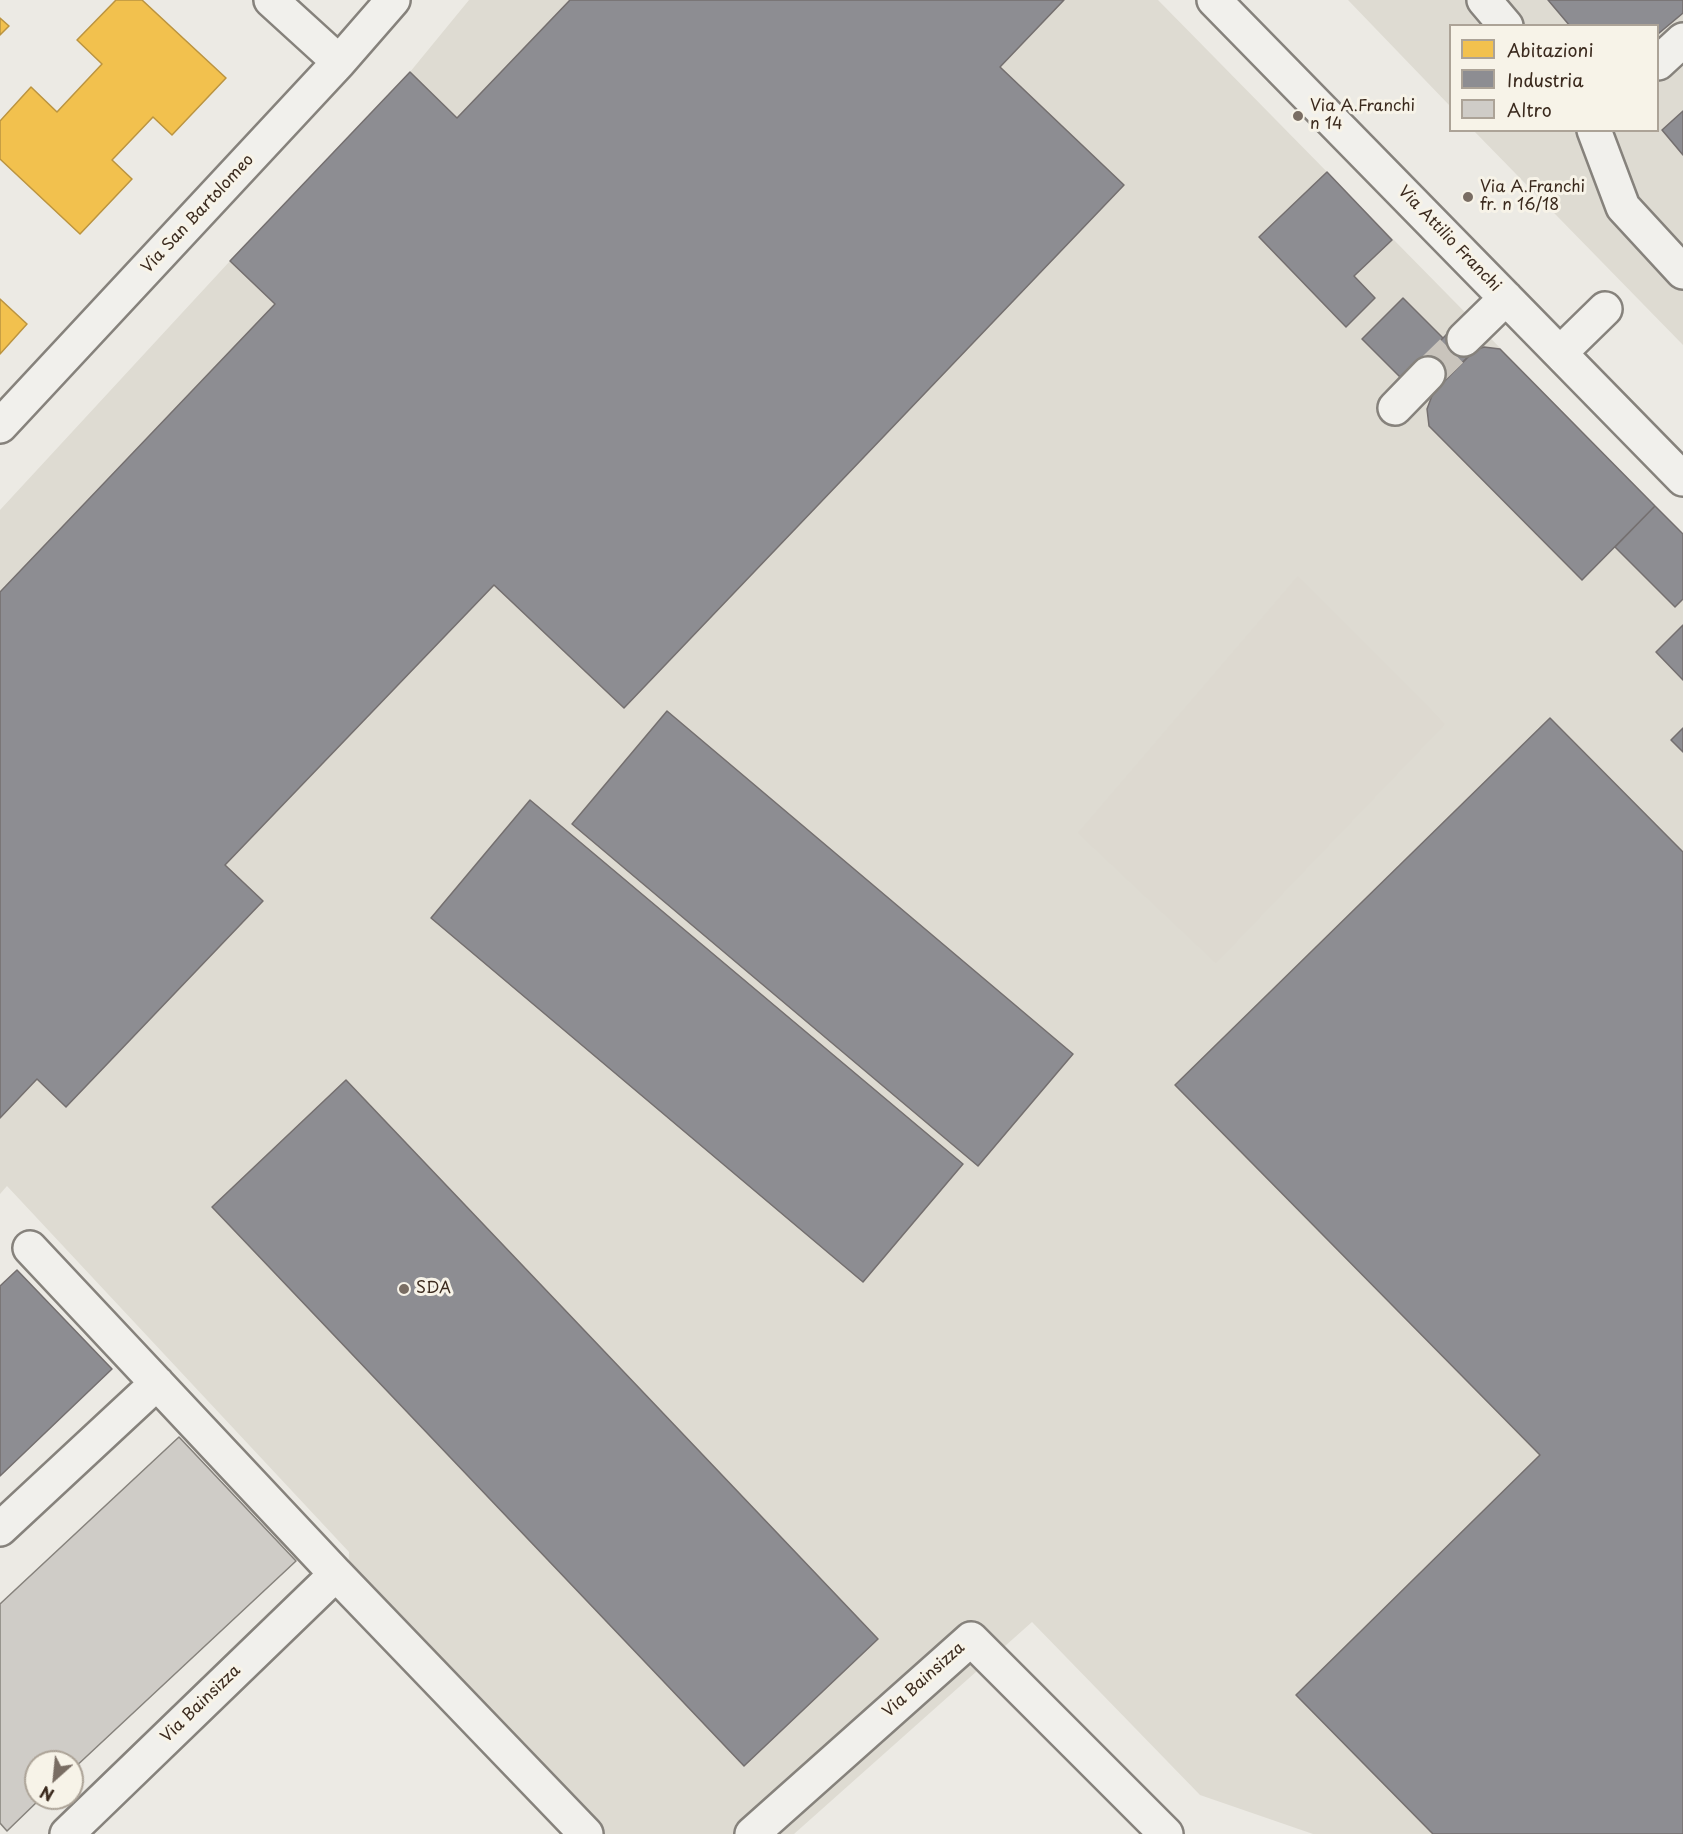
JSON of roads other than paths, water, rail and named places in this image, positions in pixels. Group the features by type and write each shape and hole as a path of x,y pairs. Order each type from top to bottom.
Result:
{"street":[{"path":"271,0 339,62"},
{"name":"Via San Bartolomeo","path":"0,426 339,62 393,0"},
{"name":"Via Attilio Franchi","path":"1214,0 1683,479"},
{"path":"1484,0 1504,24"},
{"path":"1659,62 1683,40"},
{"path":"1595,132 1623,207 1683,272"},
{"path":"1464,339 1506,298"},
{"path":"1560,353 1605,309"},
{"path":"1395,408 1428,374"},
{"path":"30,1248 336,1574 586,1834"},
{"path":"0,1530 157,1383"},
{"name":"Via Bainsizza","path":"67,1834 336,1574"},
{"name":"Via Bainsizza","path":"752,1834 971,1639 1166,1834"}],"tunnel":[{"path":"1428,374 1464,339"}],"place":[{"name":"Via A.Franchi n 14","path":"1298,116"},
{"name":"Via A.Franchi fr. n 16/18","path":"1468,197"},
{"name":"SDA","path":"404,1289"}]}
